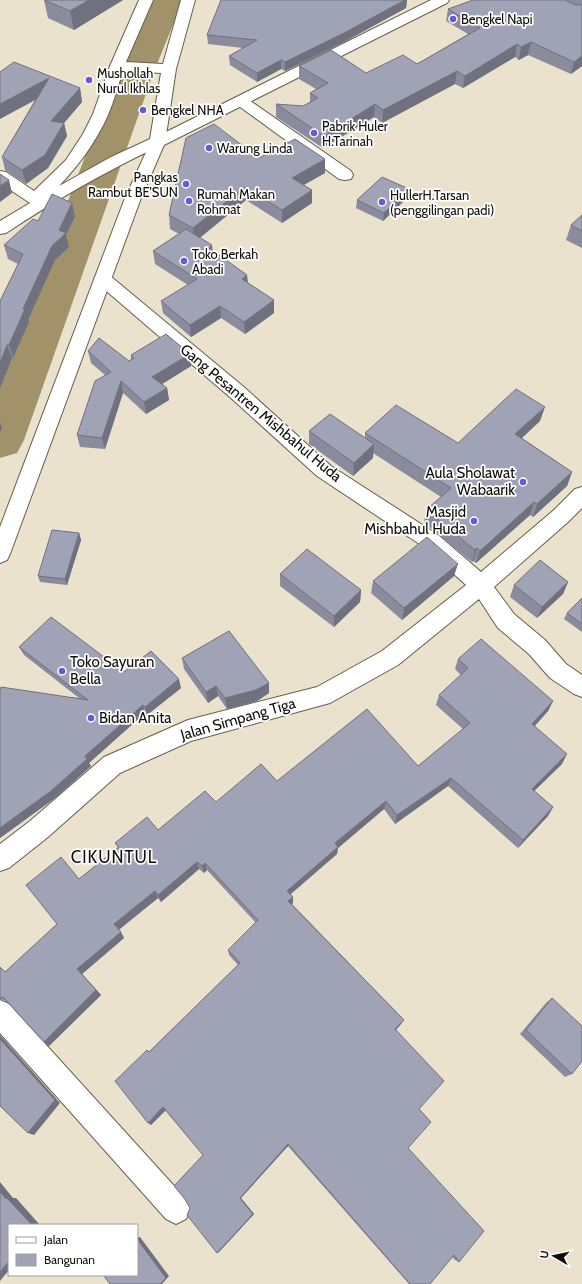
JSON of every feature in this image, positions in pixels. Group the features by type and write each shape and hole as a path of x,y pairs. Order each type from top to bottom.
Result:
{"street":[{"path":"39,201 72,163 91,134 121,66 146,0"},
{"path":"0,554 133,198 157,142 169,69 188,0"},
{"path":"0,229 39,201 75,184 130,153 157,142 241,101 442,0"},
{"path":"121,66 169,69"},
{"path":"241,101 345,175"},
{"path":"0,176 39,201"},
{"name":"Gang Pesantren Mishbahul Huda","path":"103,280 238,393 324,471 431,541 481,585 506,621 537,647 558,671 582,687"},
{"name":"Jalan Simpang Tiga","path":"0,859 39,829 112,765 188,731 322,696 390,658 481,585 561,516 582,495"},
{"path":"0,1013 176,1209"}],"building":[{"path":"44,0 89,0 70,11"},
{"path":"221,0 405,0 344,33 285,62 281,60 257,73 229,56 257,40 207,35"},
{"path":"473,0 565,0 575,5 582,5 582,56 574,62 531,42 521,47 517,44 465,76 457,71 383,110 375,104 324,136 276,104 303,106 318,98 310,93 328,83 299,66 331,50 366,73 403,55 417,64 480,28 448,9"},
{"path":"14,62 80,88 51,121 64,123 45,155 22,170 2,157 49,78 0,104 0,72"},
{"path":"214,124 259,158 295,139 325,159 292,178 312,190 282,210 245,187 193,228 169,215 186,138"},
{"path":"0,174 9,180 0,186"},
{"name":"HullerH.Tarsan (penggilingan padi)","path":"382,177 409,189 384,213 357,200"},
{"path":"52,194 72,203 59,230 66,233 52,246 0,363 0,301 23,254 4,245 33,219 38,221"},
{"path":"582,215 582,231 571,225"},
{"path":"186,229 212,245 209,248 247,275 242,279 274,300 244,322 220,306 190,325 161,301 197,279 153,251"},
{"path":"166,334 190,354 152,377 167,388 144,402 121,381 102,438 77,435 95,381 111,372 88,351 99,338 129,361 134,358 131,355"},
{"path":"516,389 545,407 515,434 572,472 537,504 534,502 480,551 477,548 475,550 426,510 451,488 365,433 396,405 458,443"},
{"path":"330,414 374,444 354,463 309,431"},
{"path":"52,530 79,533 65,579 38,576"},
{"path":"427,537 458,564 404,608 373,581"},
{"path":"307,549 361,590 334,616 280,574"},
{"path":"540,560 568,582 542,607 514,585"},
{"path":"582,598 582,624 567,613"},
{"path":"51,617 124,672 151,651 179,679 145,707 143,705 85,756 87,759 51,791 0,828 1,687 88,700 19,647"},
{"path":"229,631 269,683 256,690 225,698 216,686 206,692 182,658"},
{"path":"481,639 553,701 532,724 567,754 532,789 553,807 523,840 451,778 397,815 386,801 335,843 338,847 287,891 293,897 288,901 404,1020 395,1029 444,1081 419,1109 431,1122 408,1148 484,1231 459,1262 454,1255 430,1284 410,1284 288,1144 240,1198 253,1214 217,1253 187,1215 190,1208 174,1186 203,1155 163,1107 148,1123 115,1081 147,1050 149,1052 240,963 228,950 258,920 205,863 202,866 197,862 158,895 155,891 114,924 121,932 77,969 96,990 44,1042 4,998 0,997 0,967 5,972 57,924 26,885 61,857 79,879 119,847 115,843 147,817 158,830 205,791 216,802 261,764 277,781 367,709 418,766 470,723 439,695 468,668 458,659"},
{"path":"552,998 582,1026 582,1061 572,1074 526,1030"},
{"path":"0,1039 55,1100 28,1133 0,1106"},
{"path":"0,1192 31,1224 8,1224 8,1262 0,1272"},
{"path":"138,1240 166,1278 160,1284 110,1284 104,1276 138,1276"}],"waterway":[{"path":"0,440 135,74 166,0"}],"place":[{"name":"Bengkel Napi","path":"453,19"},
{"name":"Mushollah Nurul Ikhlas","path":"89,80"},
{"name":"Bengkel NHA","path":"143,110"},
{"name":"Pabrik Huler H.Tarinah","path":"314,133"},
{"name":"Warung Linda","path":"209,148"},
{"name":"Pangkas Rambut BE'SUN","path":"186,184"},
{"name":"Rumah Makan Rohmat","path":"189,201"},
{"name":"HullerH.Tarsan (penggilingan padi)","path":"382,202"},
{"name":"Toko Berkah Abadi","path":"184,261"},
{"name":"Aula Sholawat Wabaarik","path":"523,482"},
{"name":"Masjid Mishbahul Huda","path":"474,521"},
{"name":"Toko Sayuran Bella","path":"62,671"},
{"name":"Bidan Anita","path":"91,718"}],"district":[{"name":"CIKUNTUL","path":"114,857"}]}
